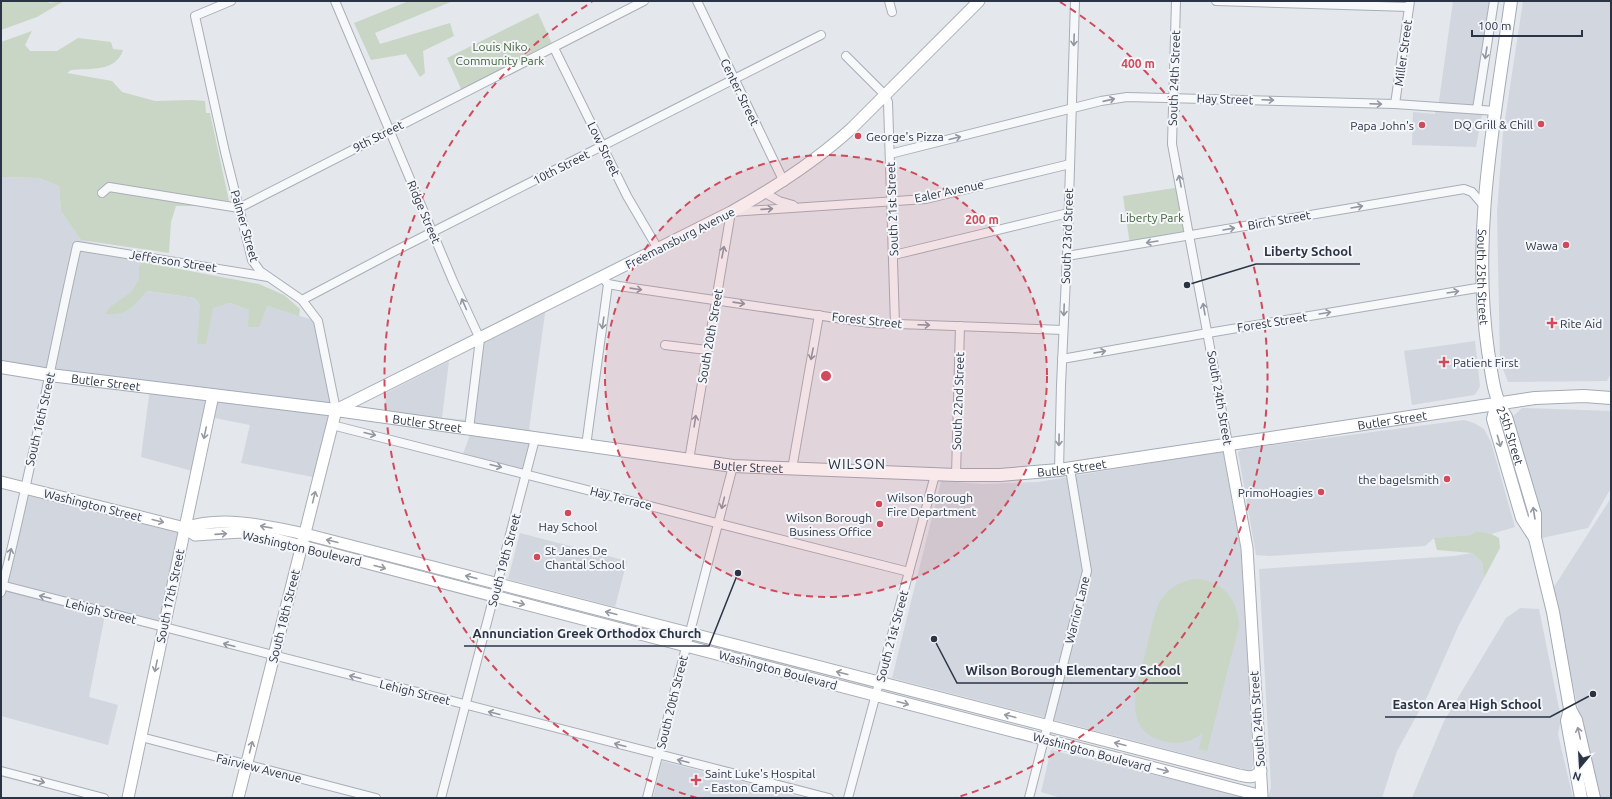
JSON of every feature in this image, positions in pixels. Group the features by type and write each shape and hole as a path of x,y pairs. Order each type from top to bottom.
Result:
{"main road":[{"name":"South 25th Street","path":"1497,403 1487,341 1483,287 1484,206 1490,150 1511,1"},
{"name":"Butler Street","path":"1,367 50,375 336,410 732,466 935,475 1000,476 1065,470 1497,403 1551,396 1611,398"},
{"name":"25th Street","path":"1497,403 1493,420 1522,518 1535,538 1553,612 1570,709 1576,720 1594,798"},
{"name":"25th Street","path":"1570,709 1567,721 1581,798"}],"street":[{"name":"Palmer Street","path":"231,1 195,16 252,260 255,266 268,277 302,300 318,321 336,410"},
{"name":"Ridge Street","path":"335,1 480,339"},
{"name":"9th Street","path":"239,208 644,1"},
{"name":"Center Street","path":"697,1 784,182"},
{"path":"889,1 892,12"},
{"name":"Freemansburg Avenue","path":"336,410 480,339 544,304 605,281 658,249 731,212 784,182 834,145 979,1"},
{"name":"South 23rd Street","path":"1065,470 1062,359 1067,256 1075,1"},
{"name":"South 24th Street","path":"1176,1 1172,144 1247,548 1262,796"},
{"path":"1216,1 1409,4"},
{"path":"1477,109 1494,1"},
{"name":"Miller Street","path":"1395,104 1409,4"},
{"name":"10th Street","path":"302,300 734,78 821,35"},
{"name":"Low Street","path":"554,48 628,196 658,249"},
{"path":"846,56 885,95"},
{"name":"South 21st Street","path":"885,95 888,102 895,324"},
{"name":"Hay Street","path":"890,154 1119,97 1395,104 1496,111"},
{"name":"Ealer Avenue","path":"731,212 926,199 1070,164"},
{"path":"102,193 109,187 239,208"},
{"name":"Birch Street","path":"1067,256 1464,189 1472,192 1484,206"},
{"name":"Ealer Avenue","path":"765,193 779,201 803,206"},
{"name":"South 20th Street","path":"689,460 731,212"},
{"path":"894,255 1068,213"},
{"name":"Jefferson Street","path":"77,246 268,277"},
{"name":"South 16th Street","path":"2,588 50,375 59,326 77,246"},
{"path":"586,446 605,281"},
{"name":"Forest Street","path":"605,281 673,294 870,323 1063,330"},
{"name":"Forest Street","path":"1062,359 1483,287"},
{"path":"792,469 819,315"},
{"name":"South 22nd Street","path":"956,475 960,326"},
{"path":"469,429 480,339"},
{"path":"665,345 708,350"},
{"name":"South 17th Street","path":"128,798 213,395"},
{"name":"South 18th Street","path":"238,798 336,410"},
{"name":"Hay Terrace","path":"332,424 909,572"},
{"name":"South 19th Street","path":"441,798 535,439"},
{"name":"South 20th Street","path":"647,798 732,466"},
{"name":"Warrior Lane","path":"1048,726 1087,571 1065,470"},
{"name":"South 21st Street","path":"848,798 935,475"},
{"name":"Washington Street","path":"1,482 185,528"},
{"name":"Washington Boulevard","path":"185,528 199,523 232,523 268,527 305,534 1251,778 1261,771"},
{"name":"Washington Boulevard","path":"185,528 195,535 241,532 302,547 1262,796"},
{"name":"Lehigh Street","path":"2,588 164,627 829,798"},
{"path":"1029,798 1048,726"},
{"name":"Fairview Avenue","path":"141,738 376,798"},
{"path":"1,771 104,798"}],"shaded area":[{"path":"1453,1 1489,1 1474,104 1482,115 1476,147 1412,145 1413,112 1435,114 1439,101"},
{"path":"1523,1 1611,1 1611,373 1607,381 1508,382 1500,361 1497,212 1503,133"},
{"path":"1,177 39,178 59,186 61,211 81,240 141,253 142,262 139,266 139,279 130,293 146,291 195,298 200,305 212,308 230,303 249,310 267,306 310,319 318,327 337,410 318,478 241,463 250,425 209,417 196,472 141,457 150,388 1,364"},
{"path":"546,306 529,429 534,432 524,476 462,457 472,429 384,419 386,393 449,361 442,418 471,420 483,341"},
{"path":"1475,341 1480,386 1477,392 1474,395 1412,405 1404,351"},
{"path":"1522,408 1611,411 1611,488 1588,528 1542,538 1510,419"},
{"path":"1464,420 1474,423 1484,429 1491,442 1515,527 1491,534 1477,531 1470,535 1434,538 1425,546 1269,556 1256,555 1238,452 1243,449"},
{"path":"1223,451 1242,555 1253,765 1251,771 892,678 941,481 983,484 1038,482"},
{"path":"26,491 184,530 164,631 105,615 89,697 118,705 108,745 1,716 1,598"},
{"path":"1611,498 1611,798 1598,798 1552,590"},
{"path":"520,533 627,561 615,607 508,579"},
{"path":"1472,553 1482,562 1484,578 1458,627 1428,695 1397,751 1382,798 1268,798 1271,787 1259,569 1454,556"},
{"path":"1520,608 1539,609 1561,718 1558,734 1573,798 1412,798 1444,721 1506,618"},
{"path":"1051,750 1250,798 1061,798 1041,792"},
{"name":"Saint Luke's Hospital - Easton Campus","path":"662,761 805,798 653,798"}],"green space":[{"path":"1,1 48,1 49,3 64,1 37,17 1,30"},
{"path":"409,1 453,1 375,33 380,44 450,23 454,36 423,51 425,73 420,77 406,54 371,60 354,23"},
{"name":"Louis Niko Community Park","path":"538,13 554,48 463,93 447,58"},
{"path":"32,31 25,45 30,51 57,51 78,38 111,42 113,49 123,50 120,57 115,62 102,68 71,70 67,73 112,81 122,92 155,101 205,101 206,113 210,113 229,201 219,200 193,206 176,206 171,222 169,253 81,240 61,211 59,186 39,178 1,177 1,42"},
{"name":"Liberty Park","path":"1181,187 1190,235 1130,245 1123,196"},
{"path":"142,262 259,284 284,295 300,309 299,316 267,306 259,327 248,327 249,310 230,303 213,308 206,344 197,344 200,305 195,298 147,291 133,306 124,312 119,314 105,314 110,307 130,293 139,279 139,266"},
{"path":"1477,531 1491,534 1499,538 1500,548 1484,578 1482,562 1472,553 1437,550 1434,538 1470,535"},
{"path":"1193,579 1212,582 1220,586 1226,592 1235,607 1239,626 1207,751 1199,749 1203,733 1194,739 1180,743 1163,741 1150,735 1141,727 1137,717 1135,705 1136,692 1152,623 1158,605 1164,595 1172,588"}],"place":[{"name":"DQ Grill & Chill","path":"1541,124"},
{"name":"Papa John's","path":"1422,125"},
{"name":"George's Pizza","path":"858,136"},
{"name":"Wawa","path":"1566,245"},
{"name":"Liberty School","path":"1187,285"},
{"name":"Rite Aid","path":"1552,323"},
{"name":"Patient First","path":"1444,362"},
{"name":"the bagelsmith","path":"1447,479"},
{"name":"PrimoHoagies","path":"1321,492"},
{"name":"Wilson Borough Fire Department","path":"879,504"},
{"name":"Hay School","path":"568,513"},
{"name":"Wilson Borough Business Office","path":"880,524"},
{"name":"St Janes De Chantal School","path":"537,557"},
{"name":"Annunciation Greek Orthodox Church","path":"738,573"},
{"name":"Wilson Borough Elementary School","path":"934,639"},
{"name":"Easton Area High School","path":"1593,694"},
{"name":"Saint Luke's Hospital - Easton Campus","path":"696,780"}],"district":[{"name":"WILSON","path":"857,464"}]}
